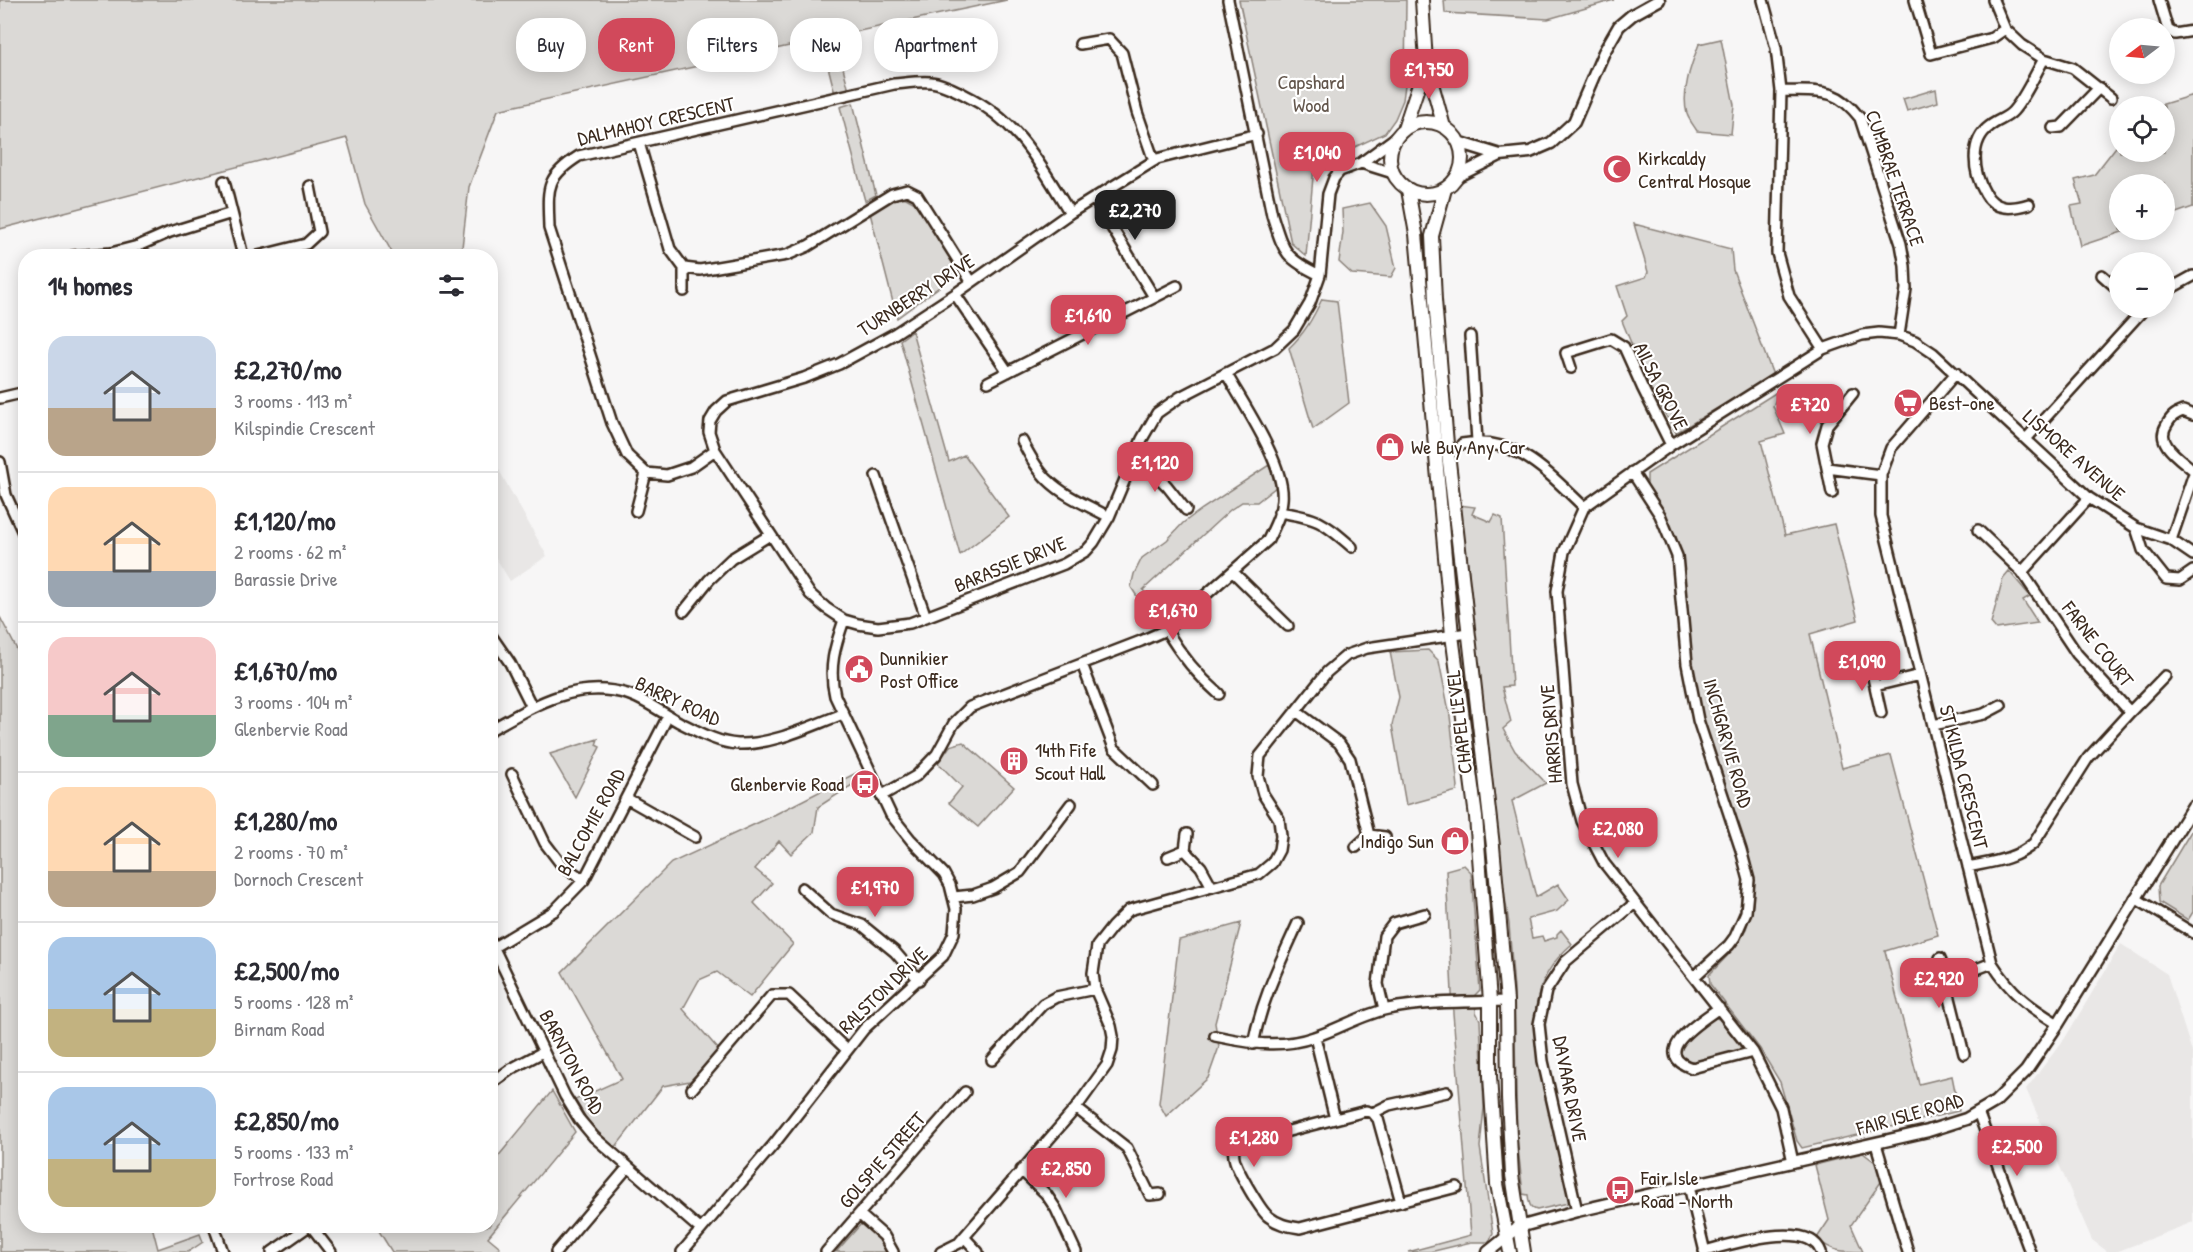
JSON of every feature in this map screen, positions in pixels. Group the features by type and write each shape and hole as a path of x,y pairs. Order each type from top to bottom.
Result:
{"main road":[{"path":"1422,0 1426,62 1444,127"},
{"path":"1400,134 1424,122 1444,127 1452,133 1462,153 1462,165 1458,176 1445,189 1426,195 1408,190 1399,183 1389,161 1390,149 1400,134 1426,62"},
{"name":"CHAPEL LEVEL","path":"1445,189 1432,236 1435,300 1447,444 1493,846 1507,1001 1512,1175 1524,1252"},
{"name":"CHAPEL LEVEL","path":"1408,190 1416,234 1452,635 1476,817 1490,1001 1493,1136 1497,1184 1510,1252"}],"street":[{"path":"1228,0 1272,215 1282,247 1289,257 1320,275"},
{"path":"1458,176 1500,155 1530,152 1551,143 1574,122 1604,52 1619,26 1632,15 1659,0"},
{"path":"1763,0 1776,48 1781,91 1777,253 1789,296 1823,350"},
{"path":"1915,0 1931,54 1992,38 2005,29"},
{"path":"1993,0 2005,29 2022,45 2044,59 2073,68 2109,96"},
{"path":"2159,0 2168,30 2175,34 2193,31"},
{"path":"1080,44 1109,39 1122,53 1137,112 1154,161"},
{"path":"2029,204 2007,208 1994,204 1979,181 1975,152 1985,131 2014,110 2044,59"},
{"name":"DALMAHOY CRESCENT","path":"646,473 627,455 612,423 549,228 549,198 553,178 561,167 579,156 894,84 933,82 952,88 975,100 1007,122 1028,146 1070,213"},
{"path":"2052,128 2061,127 2099,88"},
{"name":"CUMBRAE TERRACE","path":"1781,91 1826,92 1848,103 1860,118 1901,244 1905,266 1906,289 1899,335"},
{"name":"TURNBERRY DRIVE","path":"770,535 715,450 709,432 710,421 716,411 727,401 804,378 839,364 894,334 1070,213 1154,161 1257,134"},
{"name":"BARASSIE DRIVE","path":"770,535 810,594 826,608 844,620 878,627 896,626 926,617 1074,559 1094,542 1109,517 1142,439 1157,413 1169,404 1275,348 1294,330 1310,303 1320,275 1330,185 1340,171 1361,163 1400,134"},
{"path":"1458,142 1500,155"},
{"path":"639,143 670,249 684,268 684,291"},
{"path":"1361,163 1393,173"},
{"path":"224,181 241,249"},
{"path":"286,249 306,244 319,232 310,186"},
{"path":"684,268 700,270 787,255 808,246 882,199 907,190 917,195 971,281"},
{"path":"1094,198 1154,297"},
{"path":"126,249 170,232 232,213"},
{"path":"2102,275 2109,281"},
{"path":"2175,286 2193,276"},
{"path":"988,382 1177,286"},
{"path":"955,294 1008,372"},
{"path":"2026,439 2133,318"},
{"name":"LISMORE AVENUE","path":"1775,380 1823,350 1862,335 1880,333 1899,335 1915,341 1956,373 2090,498 2136,528 2170,540 2193,555"},
{"path":"1470,336 1477,441"},
{"name":"AILSA GROVE","path":"1571,368 1566,353 1611,339 1624,347 1671,446"},
{"path":"881,796 916,776 938,754 954,723 970,707 1166,630 1268,540 1280,512 1282,487 1279,474 1226,373"},
{"name":"ST KILDA CRESCENT","path":"1956,373 1891,448 1881,475 1879,494 1881,516 1992,963 2006,985 2025,1003 2058,1024"},
{"name":"HARRIS DRIVE","path":"1775,380 1671,446 1584,507 1564,552 1557,591 1572,784 1582,821 1604,863 1753,1052 1780,1108 1793,1162"},
{"path":"1832,492 1822,443 1827,425 1853,393"},
{"path":"0,398 18,394"},
{"path":"2193,415 2183,411 2172,415 2163,429 2162,436 2166,445 2193,470"},
{"path":"1022,441 1048,481 1109,517"},
{"path":"1462,444 1477,441 1506,446 1531,458 1584,507"},
{"path":"636,511 646,473 667,475 691,467 715,450"},
{"path":"0,462 6,495 18,518"},
{"path":"1130,465 1154,473 1186,510"},
{"path":"1827,468 1881,475"},
{"name":"INCHGARVIE ROAD","path":"1632,472 1660,515 1677,556 1687,664 1698,720 1749,880 1746,912 1735,937 1694,977"},
{"path":"2170,540 2193,476"},
{"path":"876,477 926,617"},
{"path":"2022,572 2090,498"},
{"path":"1280,512 1311,517 1328,526 1352,547"},
{"path":"2136,528 2143,550 2166,579 2180,580 2193,571"},
{"name":"FARNE COURT","path":"1968,867 2011,857 2024,852 2034,843 2088,758 2130,712 2078,654 2022,572 1978,530"},
{"path":"684,611 709,580 731,560 770,535"},
{"path":"1233,572 1287,626"},
{"name":"RALSTON DRIVE","path":"682,1252 774,1144 864,1029 943,956 950,943 955,920 951,885 944,874 900,827 881,796 843,714 831,679 835,648 844,620"},
{"path":"1166,630 1184,660 1219,694"},
{"path":"941,1252 959,1243 1076,1108 1107,1065 1112,1050 1111,1026 1095,988 1093,973 1098,946 1112,927 1129,910 1258,874 1272,863 1279,850 1281,836 1279,819 1263,794 1258,776 1260,756 1327,672 1347,655 1388,643 1468,633"},
{"path":"498,646 510,663 532,707"},
{"path":"1082,664 1114,748 1153,785"},
{"path":"1870,664 1881,714"},
{"path":"1875,686 1920,675"},
{"path":"2130,712 2165,676"},
{"name":"BARRY ROAD","path":"498,726 553,697 589,688 627,694 717,740 738,744 771,739 843,714"},
{"path":"1933,725 1984,714 2001,705"},
{"path":"1296,711 1339,743 1350,759 1369,835"},
{"name":"BALCOMIE ROAD","path":"498,940 554,911 584,880 668,716"},
{"path":"512,774 545,843 561,864 584,880"},
{"path":"626,798 695,837"},
{"path":"954,897 973,895 993,888 1020,872 1071,804"},
{"name":"FAIR ISLE ROAD","path":"1519,1227 1577,1211 1876,1144 1950,1125 1995,1102 2011,1089 2026,1071 2058,1024 2193,806"},
{"path":"1185,850 1187,834"},
{"path":"1369,835 1385,837"},
{"path":"1356,848 1369,835"},
{"path":"1185,850 1201,867 1212,887"},
{"path":"1168,857 1185,850"},
{"path":"802,888 831,914 862,925 895,952 919,980"},
{"path":"2135,898 2193,933"},
{"name":"DAVAAR DRIVE","path":"1577,1211 1543,1061 1539,1023 1546,991 1565,962 1635,903"},
{"path":"1384,1010 1378,984 1384,936 1394,923 1425,914"},
{"path":"1252,1044 1268,989 1298,923"},
{"name":"BARNTON ROAD","path":"498,956 543,1052 579,1119 594,1137 701,1230"},
{"path":"1940,958 1964,1054"},
{"path":"1946,981 1992,963"},
{"path":"992,1060 1043,1004 1056,997 1095,988"},
{"path":"692,1089 772,995 789,995 847,1050"},
{"path":"1215,1036 1252,1044 1290,1043 1315,1037 1384,1010 1403,1006 1507,1001"},
{"path":"1719,1008 1678,1040 1675,1049 1676,1058 1692,1068 1753,1052"},
{"path":"1315,1037 1335,1119"},
{"path":"498,1078 543,1052"},
{"name":"GOLSPIE STREET","path":"826,1252 965,1092"},
{"path":"1447,1092 1389,1105 1373,1113 1366,1112 1281,1133 1239,1138 1234,1145 1235,1161 1266,1215 1281,1225 1300,1228 1457,1187"},
{"path":"1076,1108 1127,1148 1150,1195"},
{"path":"1978,1112 2030,1252"},
{"path":"1373,1113 1378,1119 1401,1202"},
{"path":"1876,1144 1908,1252"},
{"path":"556,1252 628,1167"},
{"path":"1022,1170 1046,1194 1056,1209 1076,1252"},
{"path":"1689,1186 1704,1252 1775,1235 1803,1235 1819,1246 1821,1252"},
{"path":"1142,1203 1150,1195 1160,1194"},
{"path":"859,1214 884,1236 893,1252"},
{"path":"1488,1252 1519,1227"},
{"path":"216,1233 223,1252"},
{"path":"272,1252 300,1233"},
{"path":"316,1233 331,1252"},
{"path":"964,1237 978,1252"}],"shaded area":[{"path":"498,468 547,556 510,581 498,561"},
{"path":"2121,944 2167,974 2193,1055 2193,1222 2116,1252 2108,1252 2092,1240 2026,1089 2065,1038"}],"green space":[{"path":"0,0 1007,0 921,18 874,18 874,28 862,30 862,18 790,18 790,46 778,48 778,18 687,18 687,68 675,71 675,18 598,18 598,72 671,72 498,110 469,187 462,249 390,249 365,204 347,138 0,229"},
{"name":"Capshard Wood","path":"1239,0 1406,0 1403,100 1395,119 1385,133 1314,166 1306,256 1291,243"},
{"path":"1444,0 1614,0 1548,19 1445,13"},
{"path":"1721,39 1734,105 1731,134 1697,131 1685,106 1688,79 1699,44"},
{"path":"829,72 844,72 849,91 835,94"},
{"path":"1936,89 1938,102 1907,111 1903,99"},
{"path":"2193,95 2193,207 2175,213 2175,174 2109,174 2109,236 2080,246 2071,206 2082,204 2075,180 2094,175 2109,156 2109,162 2175,162 2175,100"},
{"path":"853,103 876,195 865,201 840,107"},
{"path":"896,196 915,203 959,267 954,276 897,318 870,213"},
{"path":"1370,203 1386,226 1396,268 1391,277 1352,274 1339,262 1343,232 1342,209"},
{"path":"1634,224 1731,249 1733,270 1773,375 1676,433 1648,384 1622,321 1627,316 1617,286 1646,277 1648,272"},
{"path":"1322,299 1337,301 1349,403 1313,429 1289,348 1308,325"},
{"path":"912,331 949,462 964,455 1009,517 960,555 900,340"},
{"path":"1780,390 1773,406 1785,434 1761,441 1785,535 1834,524 1858,620 1810,634 1842,768 1891,755 1938,935 1885,951 1919,1084 1952,1076 1959,1111 1802,1148 1797,1141 1780,1082 1760,1049 1710,984 1709,975 1729,954 1746,929 1753,904 1753,875 1699,714 1693,679 1684,574 1676,536 1647,490 1647,474"},
{"path":"1269,465 1276,487 1257,502 1242,502 1230,510 1143,590 1166,618 1155,625 1131,587 1134,574 1142,558 1167,540 1183,523 1202,509"},
{"path":"1459,505 1475,507 1472,514 1491,522 1495,515 1502,518 1512,686 1502,687 1511,722 1503,729 1515,751 1546,783 1512,801 1536,897 1558,884 1569,900 1557,911 1528,919 1532,938 1542,936 1544,941 1557,937 1561,930 1572,944 1557,959 1546,975 1539,992 1535,1026 1540,1063 1568,1183 1569,1200 1568,1203 1537,1210 1531,1206 1528,1195 1523,1194 1517,1138 1514,989 1509,924 1497,844 1468,565"},
{"path":"2009,571 2030,596 2023,600 2038,623 1996,629 1991,623 2003,578"},
{"path":"0,617 18,652 18,1233 154,1233 158,1249 200,1234 203,1242 188,1252 0,1252"},
{"path":"1428,650 1439,661 1450,716 1458,787 1457,791 1406,805 1392,725 1399,697 1390,652"},
{"path":"598,739 596,745 600,747 575,797 550,754"},
{"path":"963,742 1014,787 978,827 949,803 962,787 938,763 950,746"},
{"path":"860,771 863,778 818,807 814,832 791,854 779,841 755,869 772,883 754,903 793,944 750,997 717,972 699,980 683,1009 719,1050 690,1081 663,1086 615,1148 591,1126 575,1100 622,1079 562,972 671,863 766,819"},
{"path":"2193,828 2193,912 2188,920 2159,902 2158,886"},
{"path":"1464,865 1471,872 1480,990 1475,995 1476,1012 1480,1020 1484,1108 1480,1147 1493,1234 1489,1242 1471,1242 1430,1252 1408,1252 1471,1235 1453,1013 1446,870"},
{"path":"1241,923 1215,1023 1219,1047 1208,1078 1166,1116 1159,1103 1179,940"},
{"path":"1714,1017 1719,1019 1740,1046 1741,1052 1693,1063 1682,1058 1679,1050 1682,1042"},
{"path":"552,1091 575,1132 498,1225 498,1157"},
{"path":"1863,1153 1880,1166 1883,1179 1851,1225 1863,1252 1838,1250 1827,1246 1817,1238 1829,1220 1815,1165"},
{"path":"861,1224 876,1236 888,1252 836,1252"},
{"path":"380,1233 491,1233 488,1237 500,1247 495,1252 392,1252"}],"place":[{"name":"Kirkcaldy Central Mosque","path":"1617,169"},
{"name":"Best-one","path":"1908,403"},
{"name":"We Buy Any Car","path":"1390,447"},
{"name":"Dunnikier Post Office","path":"859,669"},
{"name":"14th Fife Scout Hall","path":"1014,761"},
{"name":"Glenbervie Road","path":"865,784"},
{"name":"Indigo Sun","path":"1455,841"},
{"name":"Fair Isle Road - North","path":"1620,1190"}]}
